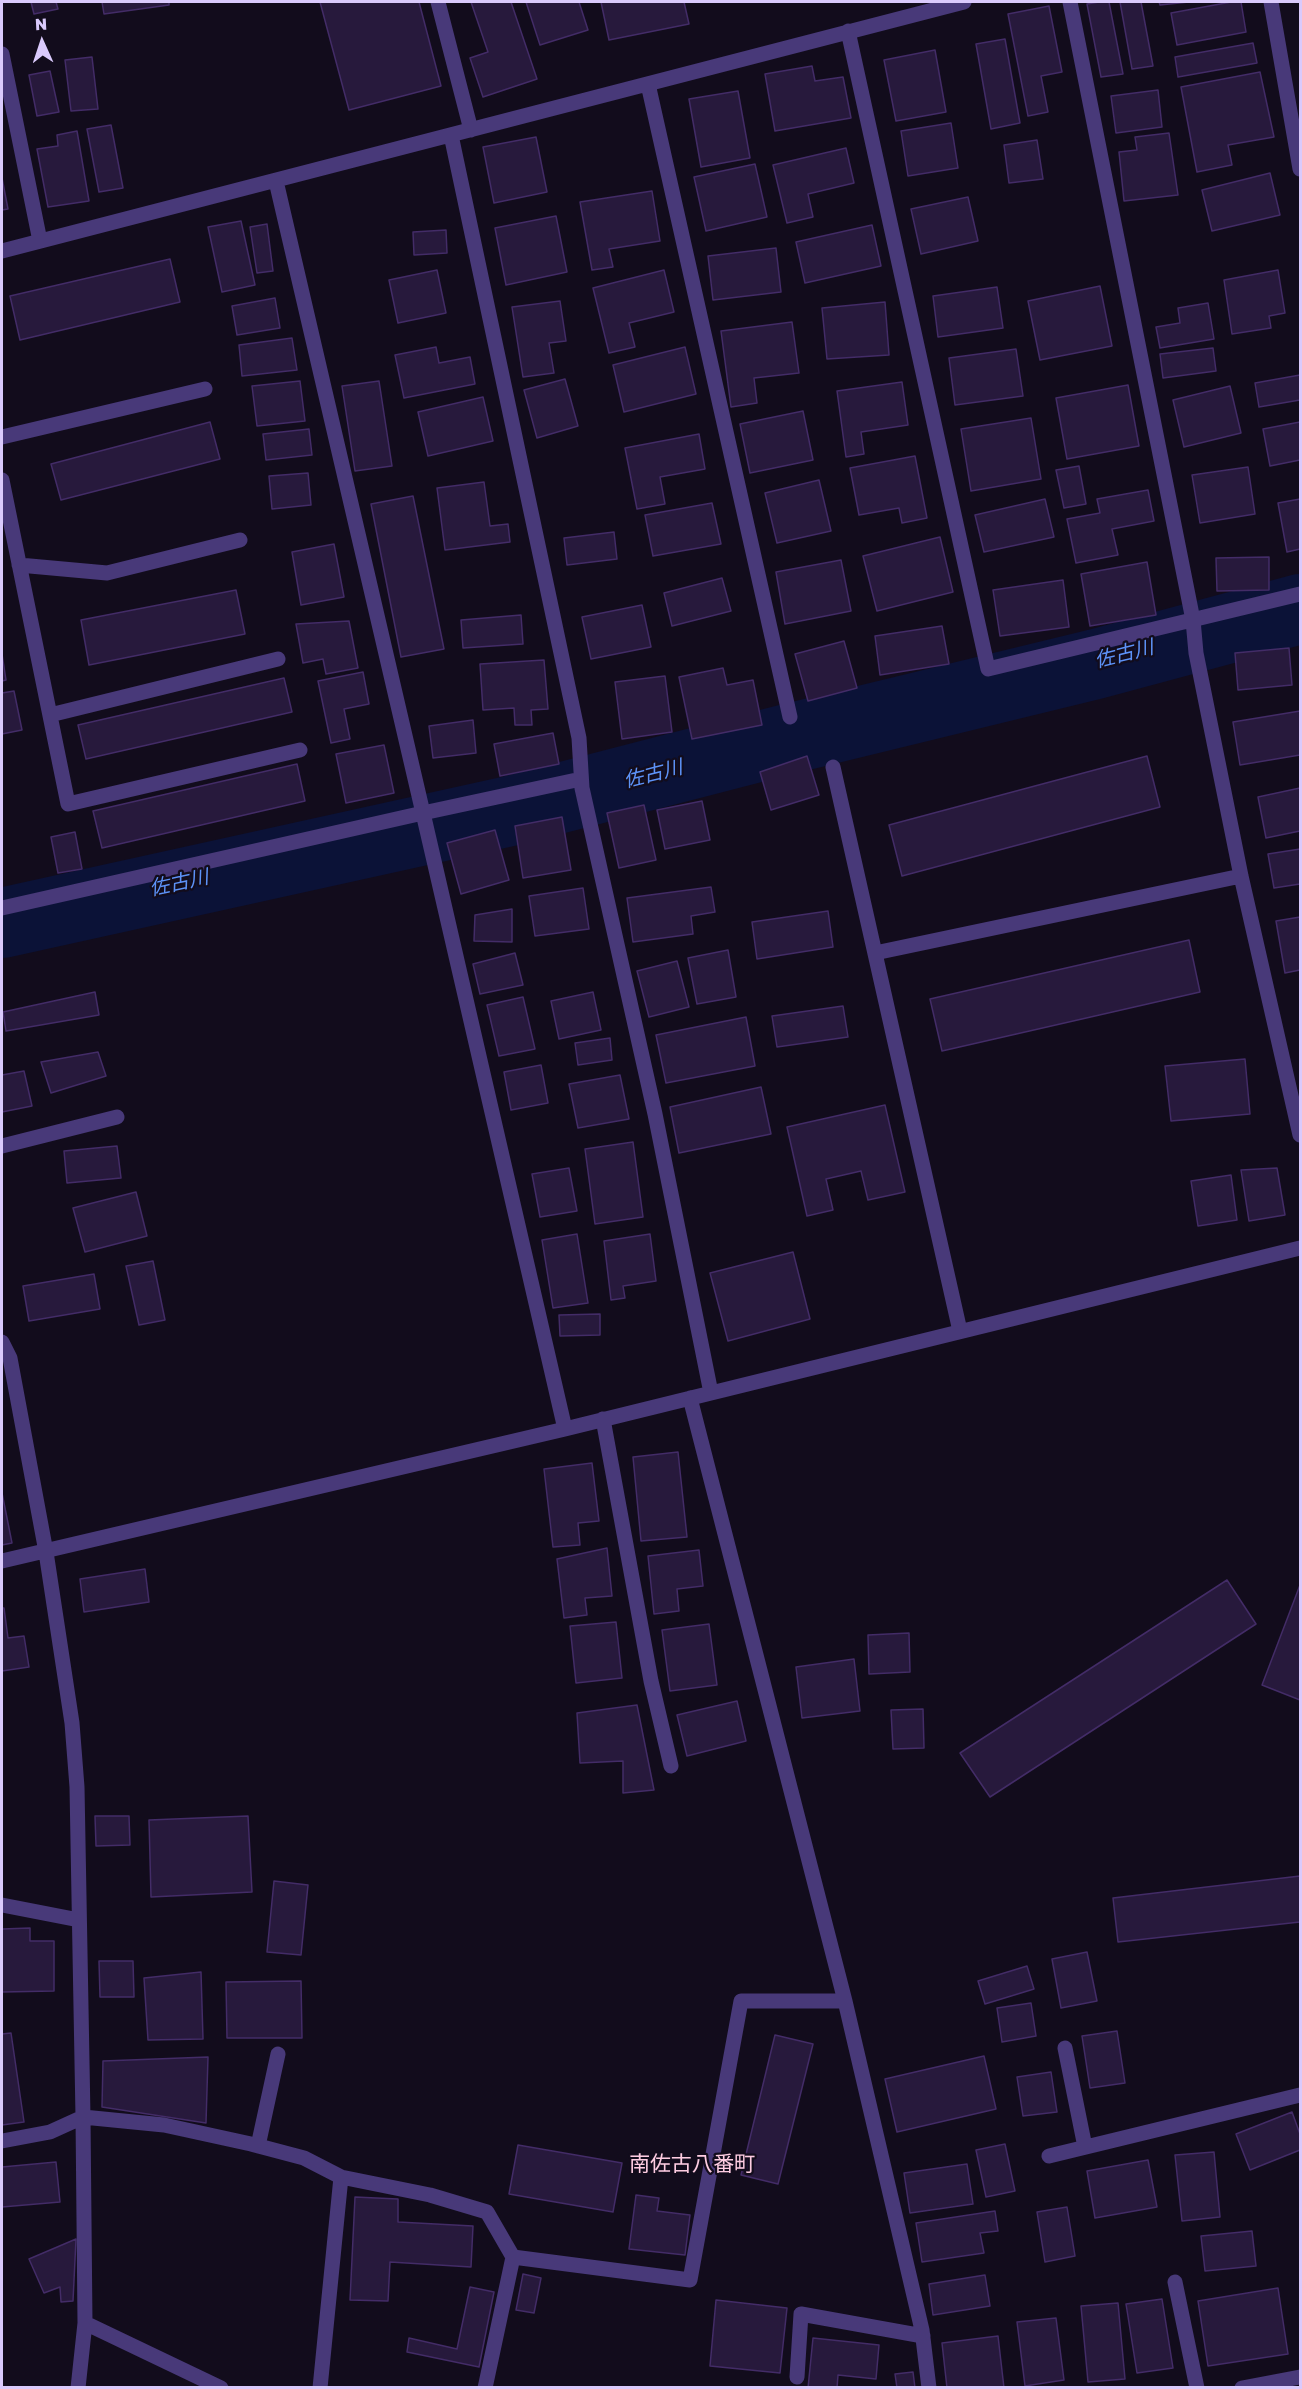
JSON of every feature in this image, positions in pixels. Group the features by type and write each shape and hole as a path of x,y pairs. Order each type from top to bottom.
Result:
{"street":[{"path":"438,2 471,130"},
{"path":"2,250 276,181 848,31 911,8 964,2"},
{"path":"1070,2 1194,625 1196,653 1241,876 1300,1136"},
{"path":"1271,2 1300,169"},
{"path":"848,31 988,669 1194,625 1300,594"},
{"path":"2,54 40,241"},
{"path":"648,84 790,717"},
{"path":"451,135 579,738 583,790 655,1114 711,1393"},
{"path":"276,181 565,1429"},
{"path":"2,437 205,389"},
{"path":"2,480 68,804 300,750"},
{"path":"19,565 107,573 240,540"},
{"path":"50,715 278,658"},
{"path":"833,766 960,1330"},
{"path":"2,908 425,825 583,790"},
{"path":"875,954 1241,876"},
{"path":"2,1146 117,1117"},
{"path":"2,1561 565,1429 1300,1248"},
{"path":"2,1342 10,1358 46,1552 72,1723 77,1788 85,2323 78,2388"},
{"path":"690,1398 845,2001 923,2336 928,2388"},
{"path":"603,1419 651,1681 670,1766"},
{"path":"2,1905 79,1920"},
{"path":"513,2257 690,2280 741,2001 845,2001"},
{"path":"1065,2048 1085,2147"},
{"path":"258,2146 278,2054"},
{"path":"1049,2156 1300,2095"},
{"path":"2,2140 50,2132 83,2117 164,2125 304,2158 340,2176 430,2195 487,2212 513,2257 485,2388"},
{"path":"320,2388 340,2176"},
{"path":"1175,2282 1197,2388"},
{"path":"797,2378 801,2314 923,2336"},
{"path":"85,2323 221,2388"},
{"path":"1242,2388 1300,2377"}],"building":[{"path":"31,2 56,2 58,9 34,14"},
{"path":"102,2 169,2 169,5 104,14"},
{"path":"320,2 419,2 441,86 349,110"},
{"path":"471,2 511,2 537,79 483,97 470,58 488,52"},
{"path":"526,2 579,2 588,30 540,45"},
{"path":"601,2 684,2 689,24 609,40"},
{"path":"1109,2 1123,74 1101,77 1087,4"},
{"path":"1120,2 1141,2 1153,66 1132,69"},
{"path":"1159,2 1189,2 1160,5"},
{"path":"1241,2 1246,32 1177,45 1171,13"},
{"path":"1049,6 1062,72 1041,76 1048,112 1028,116 1008,14"},
{"path":"1005,39 1020,123 991,129 976,44"},
{"path":"1253,43 1257,63 1178,77 1175,57"},
{"path":"935,50 946,112 896,121 884,60"},
{"path":"92,57 98,109 71,111 65,60"},
{"path":"812,66 815,81 843,77 851,118 775,131 765,74"},
{"path":"50,71 59,112 37,116 29,75"},
{"path":"1260,72 1274,137 1228,145 1232,165 1197,172 1181,87"},
{"path":"1158,90 1162,127 1116,133 1111,96"},
{"path":"738,91 750,158 701,167 689,99"},
{"path":"951,123 958,168 908,176 901,131"},
{"path":"111,125 123,188 99,192 87,129"},
{"path":"77,131 89,201 48,207 37,149 58,146 57,135"},
{"path":"1169,133 1178,195 1124,201 1119,152 1137,150 1135,137"},
{"path":"536,137 547,192 494,203 483,147"},
{"path":"1037,140 1043,179 1009,183 1004,145"},
{"path":"846,148 854,183 808,194 813,217 787,223 773,165"},
{"path":"755,164 767,217 706,231 694,177"},
{"path":"1270,173 1280,215 1212,231 1202,190"},
{"path":"2,178 8,209 2,210"},
{"path":"652,191 660,241 609,249 613,267 592,270 580,202"},
{"path":"968,197 978,241 921,254 911,209"},
{"path":"556,216 567,272 506,285 495,228"},
{"path":"241,221 255,285 222,292 208,227"},
{"path":"267,224 273,271 257,273 250,227"},
{"path":"872,225 881,266 805,283 796,242"},
{"path":"446,230 447,253 414,255 413,232"},
{"path":"776,248 781,292 713,300 708,256"},
{"path":"170,259 180,302 20,340 10,296"},
{"path":"437,270 446,313 398,323 389,280"},
{"path":"664,270 674,312 629,323 635,347 609,353 593,288"},
{"path":"1278,270 1285,313 1269,316 1271,328 1232,334 1224,280"},
{"path":"1100,286 1112,346 1040,360 1028,301"},
{"path":"997,287 1003,328 938,337 933,296"},
{"path":"275,298 280,328 237,335 232,306"},
{"path":"560,301 566,341 549,343 554,373 523,377 512,307"},
{"path":"885,302 889,355 827,359 822,308"},
{"path":"1208,303 1214,339 1160,348 1156,327 1180,323 1178,308"},
{"path":"792,322 799,373 754,378 757,403 731,407 721,331"},
{"path":"292,338 297,370 242,376 239,345"},
{"path":"436,347 439,363 470,357 475,384 404,398 395,355"},
{"path":"685,347 696,394 624,412 613,365"},
{"path":"1213,348 1216,371 1163,378 1160,354"},
{"path":"1016,349 1023,396 955,405 949,358"},
{"path":"1300,375 1300,400 1259,407 1255,383"},
{"path":"565,379 578,426 537,438 524,390"},
{"path":"300,381 305,421 257,426 252,386"},
{"path":"379,381 392,466 355,471 342,386"},
{"path":"902,382 908,425 861,432 864,454 846,457 837,391"},
{"path":"1128,385 1139,446 1067,459 1056,398"},
{"path":"1230,386 1241,433 1184,447 1173,400"},
{"path":"483,397 493,441 428,456 418,412"},
{"path":"803,411 813,460 750,473 740,424"},
{"path":"1031,418 1041,479 971,491 961,429"},
{"path":"210,422 220,459 61,500 51,464"},
{"path":"1300,422 1300,460 1270,466 1263,429"},
{"path":"309,429 312,455 266,460 263,434"},
{"path":"699,434 705,469 660,477 665,504 637,509 625,448"},
{"path":"915,456 927,518 902,523 899,508 859,515 850,468"},
{"path":"1079,466 1086,504 1064,508 1056,470"},
{"path":"1248,467 1255,514 1200,523 1192,475"},
{"path":"308,473 311,505 272,509 269,476"},
{"path":"819,480 831,531 777,543 765,493"},
{"path":"484,482 490,526 508,524 510,542 445,550 437,488"},
{"path":"1148,490 1154,521 1112,529 1118,555 1076,563 1067,519 1100,513 1097,499"},
{"path":"413,496 444,649 401,657 371,504"},
{"path":"1045,499 1054,537 984,552 975,515"},
{"path":"1300,499 1300,549 1287,552 1278,503"},
{"path":"712,503 721,544 653,556 645,515"},
{"path":"614,532 617,559 567,565 564,538"},
{"path":"940,537 953,592 877,611 863,556"},
{"path":"334,544 344,597 301,605 292,552"},
{"path":"1269,557 1269,590 1217,591 1216,558"},
{"path":"841,560 851,611 785,624 776,572"},
{"path":"1147,562 1156,615 1090,626 1081,574"},
{"path":"722,578 731,611 672,626 664,593"},
{"path":"1063,580 1069,627 1000,636 993,590"},
{"path":"236,590 245,634 89,665 81,620"},
{"path":"642,605 651,647 591,659 582,617"},
{"path":"521,615 523,644 463,648 461,620"},
{"path":"349,621 358,668 326,674 323,659 303,663 296,624"},
{"path":"942,626 949,664 880,675 875,636"},
{"path":"844,641 857,688 808,701 795,654"},
{"path":"1289,648 1292,685 1238,690 1235,653"},
{"path":"2,654 6,680 2,681"},
{"path":"544,660 548,709 531,710 532,725 515,725 514,708 483,710 480,664"},
{"path":"723,668 727,685 753,680 762,725 692,739 679,677"},
{"path":"363,672 369,704 344,709 350,739 331,743 318,681"},
{"path":"665,676 672,732 622,739 615,682"},
{"path":"284,678 292,712 86,759 78,725"},
{"path":"14,691 22,730 2,734 2,693"},
{"path":"1300,711 1300,755 1240,765 1233,722"},
{"path":"473,720 476,753 433,758 429,726"},
{"path":"553,733 559,764 500,776 494,744"},
{"path":"384,745 394,793 346,803 336,754"},
{"path":"807,756 819,795 771,810 760,772"},
{"path":"1147,756 1160,807 902,876 889,825"},
{"path":"297,764 305,801 102,848 93,811"},
{"path":"1300,788 1300,831 1266,838 1258,797"},
{"path":"702,801 710,840 665,849 657,810"},
{"path":"644,805 656,860 619,868 607,813"},
{"path":"562,817 571,870 523,878 515,826"},
{"path":"495,830 509,880 461,894 447,843"},
{"path":"75,832 82,869 58,873 51,837"},
{"path":"1300,849 1300,884 1274,888 1268,854"},
{"path":"711,887 715,912 691,916 693,934 633,942 627,898"},
{"path":"583,888 589,929 535,936 529,896"},
{"path":"512,909 512,942 474,941 475,915"},
{"path":"828,911 833,947 757,959 752,922"},
{"path":"1300,917 1300,970 1285,973 1276,921"},
{"path":"1189,940 1200,992 942,1051 930,999"},
{"path":"728,950 736,997 697,1004 688,958"},
{"path":"515,953 523,985 480,994 473,964"},
{"path":"677,961 689,1007 649,1017 637,971"},
{"path":"95,992 99,1015 6,1031 3,1012"},
{"path":"593,992 601,1030 559,1039 551,1001"},
{"path":"523,997 535,1049 499,1056 487,1005"},
{"path":"843,1006 848,1037 777,1047 772,1016"},
{"path":"746,1017 755,1066 666,1083 656,1035"},
{"path":"610,1038 612,1060 578,1065 575,1043"},
{"path":"98,1052 106,1076 51,1093 41,1062"},
{"path":"1245,1059 1250,1114 1171,1121 1165,1066"},
{"path":"541,1065 548,1103 511,1110 504,1072"},
{"path":"24,1071 32,1106 2,1112 2,1075"},
{"path":"620,1075 629,1119 578,1128 569,1084"},
{"path":"761,1087 771,1134 679,1153 670,1107"},
{"path":"885,1105 905,1192 868,1200 861,1171 826,1179 833,1210 807,1216 787,1127"},
{"path":"633,1142 643,1217 595,1224 585,1149"},
{"path":"117,1146 121,1178 67,1183 64,1151"},
{"path":"569,1168 577,1211 540,1217 532,1174"},
{"path":"1277,1168 1285,1215 1249,1221 1241,1170"},
{"path":"1231,1175 1237,1220 1198,1226 1191,1181"},
{"path":"136,1192 147,1236 85,1252 73,1208"},
{"path":"577,1234 588,1303 553,1308 542,1240"},
{"path":"650,1234 656,1281 623,1286 625,1298 611,1300 604,1241"},
{"path":"793,1252 810,1319 728,1341 710,1273"},
{"path":"153,1261 165,1320 139,1325 126,1266"},
{"path":"94,1274 100,1309 29,1321 23,1286"},
{"path":"600,1314 600,1335 560,1336 559,1315"},
{"path":"678,1452 687,1537 641,1541 633,1457"},
{"path":"592,1463 599,1521 578,1523 580,1545 553,1547 544,1469"},
{"path":"2,1493 12,1543 2,1545"},
{"path":"607,1548 612,1596 585,1598 587,1615 564,1618 557,1559"},
{"path":"699,1550 703,1586 677,1589 679,1611 654,1614 648,1556"},
{"path":"145,1569 149,1602 84,1612 80,1579"},
{"path":"1227,1580 1256,1624 990,1797 960,1753"},
{"path":"1300,1585 1300,1700 1262,1685"},
{"path":"2,1608 4,1608 8,1638 24,1636 29,1667 2,1671"},
{"path":"616,1622 622,1678 576,1683 570,1626"},
{"path":"709,1624 717,1685 670,1691 662,1630"},
{"path":"909,1633 910,1672 869,1674 868,1635"},
{"path":"854,1659 860,1711 802,1718 796,1667"},
{"path":"737,1701 746,1741 687,1756 677,1715"},
{"path":"637,1705 654,1790 623,1793 623,1761 580,1763 577,1713"},
{"path":"923,1709 924,1748 893,1749 891,1710"},
{"path":"95,1816 129,1816 130,1845 96,1846"},
{"path":"248,1816 252,1892 151,1897 149,1820"},
{"path":"1300,1876 1300,1922 1118,1942 1113,1898"},
{"path":"274,1881 308,1885 301,1955 267,1952"},
{"path":"30,1928 30,1941 54,1941 54,1991 2,1992 2,1929"},
{"path":"1087,1952 1097,2001 1061,2008 1052,1959"},
{"path":"99,1961 133,1961 134,1997 100,1997"},
{"path":"1027,1966 1034,1989 985,2004 978,1981"},
{"path":"201,1972 203,2039 148,2040 144,1978"},
{"path":"301,1981 302,2038 227,2038 226,1982"},
{"path":"1031,2003 1036,2036 1002,2042 997,2008"},
{"path":"1117,2031 1125,2083 1090,2088 1082,2036"},
{"path":"11,2033 24,2122 2,2125 2,2034"},
{"path":"775,2035 813,2044 778,2184 741,2175"},
{"path":"984,2056 996,2109 897,2132 885,2079"},
{"path":"208,2057 206,2123 102,2107 103,2061"},
{"path":"1051,2072 1057,2112 1023,2116 1017,2077"},
{"path":"1292,2112 1300,2134 1300,2150 1250,2170 1236,2134"},
{"path":"1005,2144 1015,2191 986,2197 976,2150"},
{"path":"518,2145 622,2163 613,2212 509,2194"},
{"path":"1214,2152 1220,2217 1182,2221 1175,2155"},
{"path":"1148,2160 1157,2207 1095,2218 1087,2171"},
{"path":"56,2162 60,2202 2,2207 2,2167"},
{"path":"967,2164 973,2204 910,2213 904,2173"},
{"path":"636,2195 659,2198 657,2211 690,2215 685,2255 629,2249"},
{"path":"355,2197 398,2199 398,2222 473,2226 471,2267 390,2262 388,2301 350,2300"},
{"path":"1067,2207 1075,2256 1045,2262 1037,2212"},
{"path":"995,2211 998,2231 980,2233 984,2253 922,2262 916,2223"},
{"path":"1252,2231 1256,2266 1205,2271 1201,2236"},
{"path":"76,2239 73,2301 61,2302 60,2287 44,2293 29,2259"},
{"path":"523,2274 541,2278 534,2313 516,2310"},
{"path":"985,2275 990,2306 933,2315 929,2284"},
{"path":"470,2287 494,2292 479,2367 407,2352 409,2338 457,2349"},
{"path":"1278,2288 1288,2354 1208,2366 1198,2301"},
{"path":"1162,2299 1173,2368 1137,2373 1126,2304"},
{"path":"716,2300 787,2308 780,2373 710,2366"},
{"path":"1118,2303 1125,2379 1088,2382 1081,2306"},
{"path":"1056,2318 1064,2380 1025,2386 1017,2322"},
{"path":"998,2336 1004,2388 947,2388 942,2343"},
{"path":"813,2338 879,2345 876,2379 838,2375 837,2388 808,2388"},
{"path":"913,2372 915,2388 897,2388 895,2374"}],"waterway":[{"name":"佐古川","path":"2,923 510,811 784,740 1096,664 1300,609"}],"district":[{"name":"南佐古八番町","path":"692,2164"}]}
